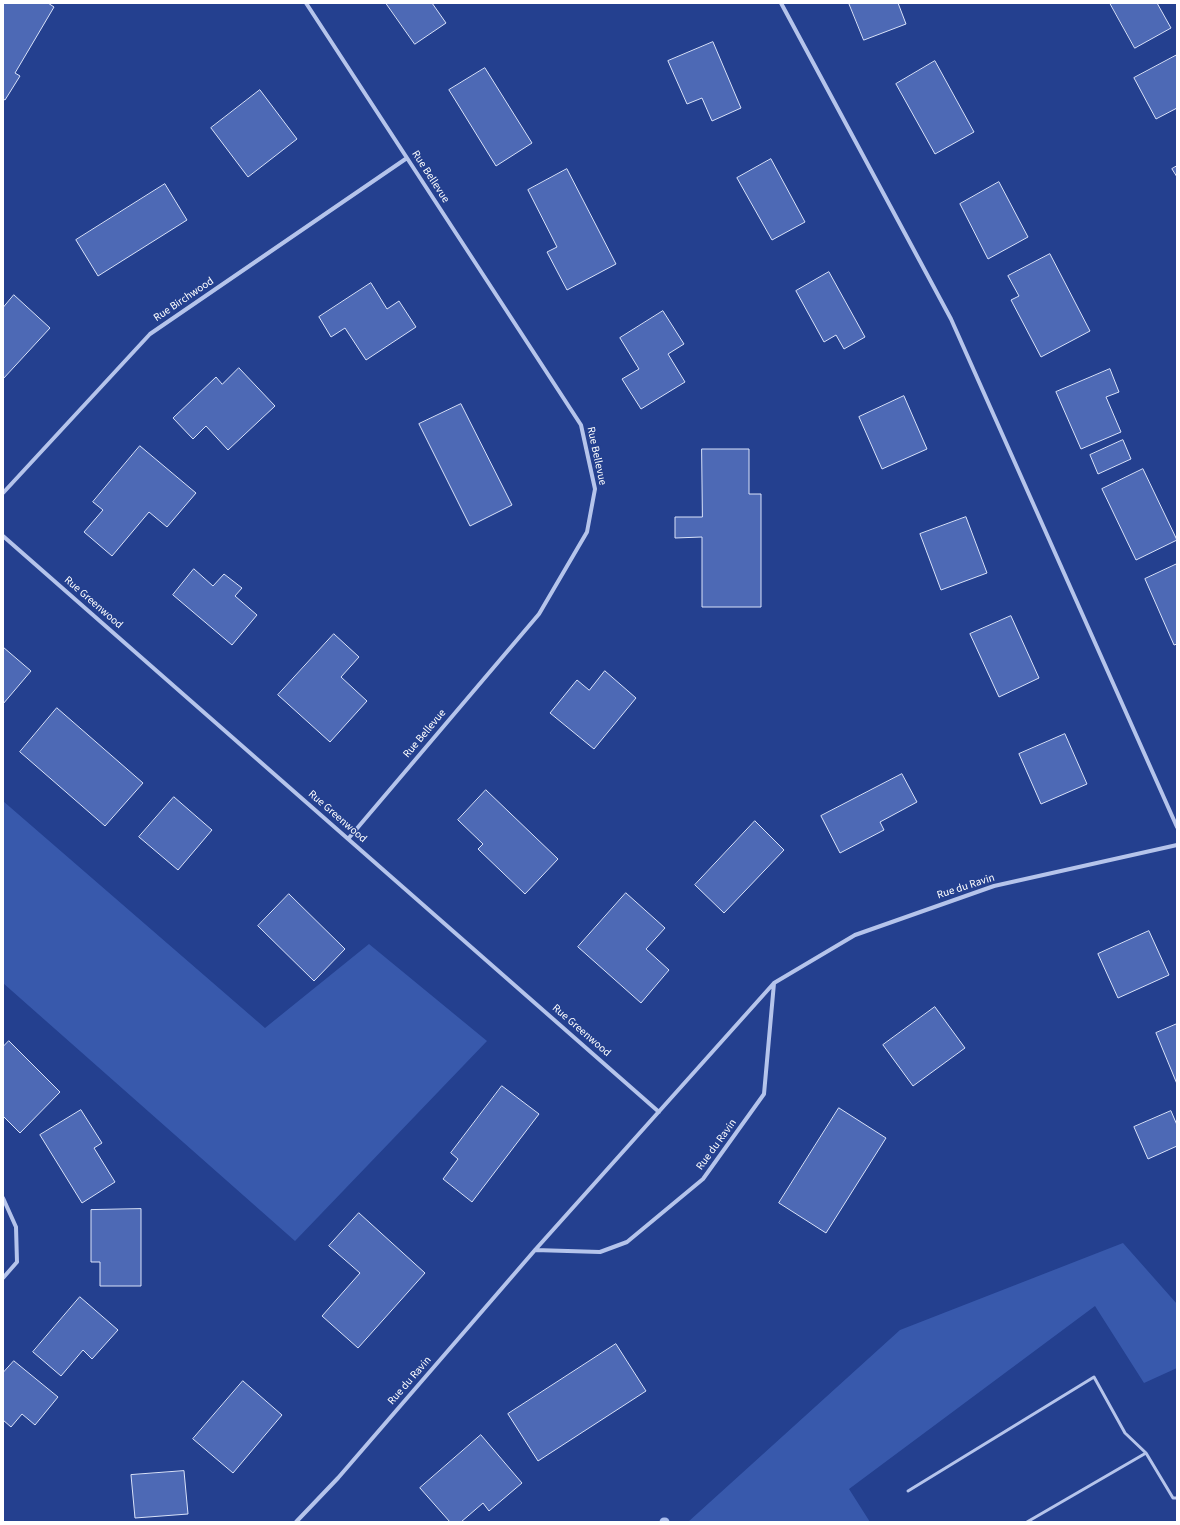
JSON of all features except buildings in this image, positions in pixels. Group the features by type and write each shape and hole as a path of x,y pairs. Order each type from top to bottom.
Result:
{"street":[{"name":"Rue Bellevue","path":"306,3 581,426 596,489 587,532 539,614 348,839"},
{"path":"781,3 951,319 1177,827"},
{"name":"Rue Birchwood","path":"3,493 150,334 406,158"},
{"name":"Rue Greenwood","path":"3,536 659,1112"},
{"name":"Rue du Ravin","path":"296,1522 338,1478 535,1250 774,983 855,935 994,886 1177,845"},
{"name":"Rue du Ravin","path":"535,1250 600,1252 627,1242 703,1179 764,1094 774,983"},
{"path":"3,1198 16,1227 17,1262 3,1278"}],"lane":[{"path":"908,1491 1094,1377 1125,1433 1146,1452 1173,1498 1177,1498"},
{"path":"1028,1522 1146,1452"}],"shaded area":[{"path":"3,801 265,1028 369,944 487,1041 295,1241 3,983"},
{"path":"1123,1243 1177,1304 1177,1368 1144,1383 1095,1306 849,1489 870,1522 688,1522 900,1330"}]}
